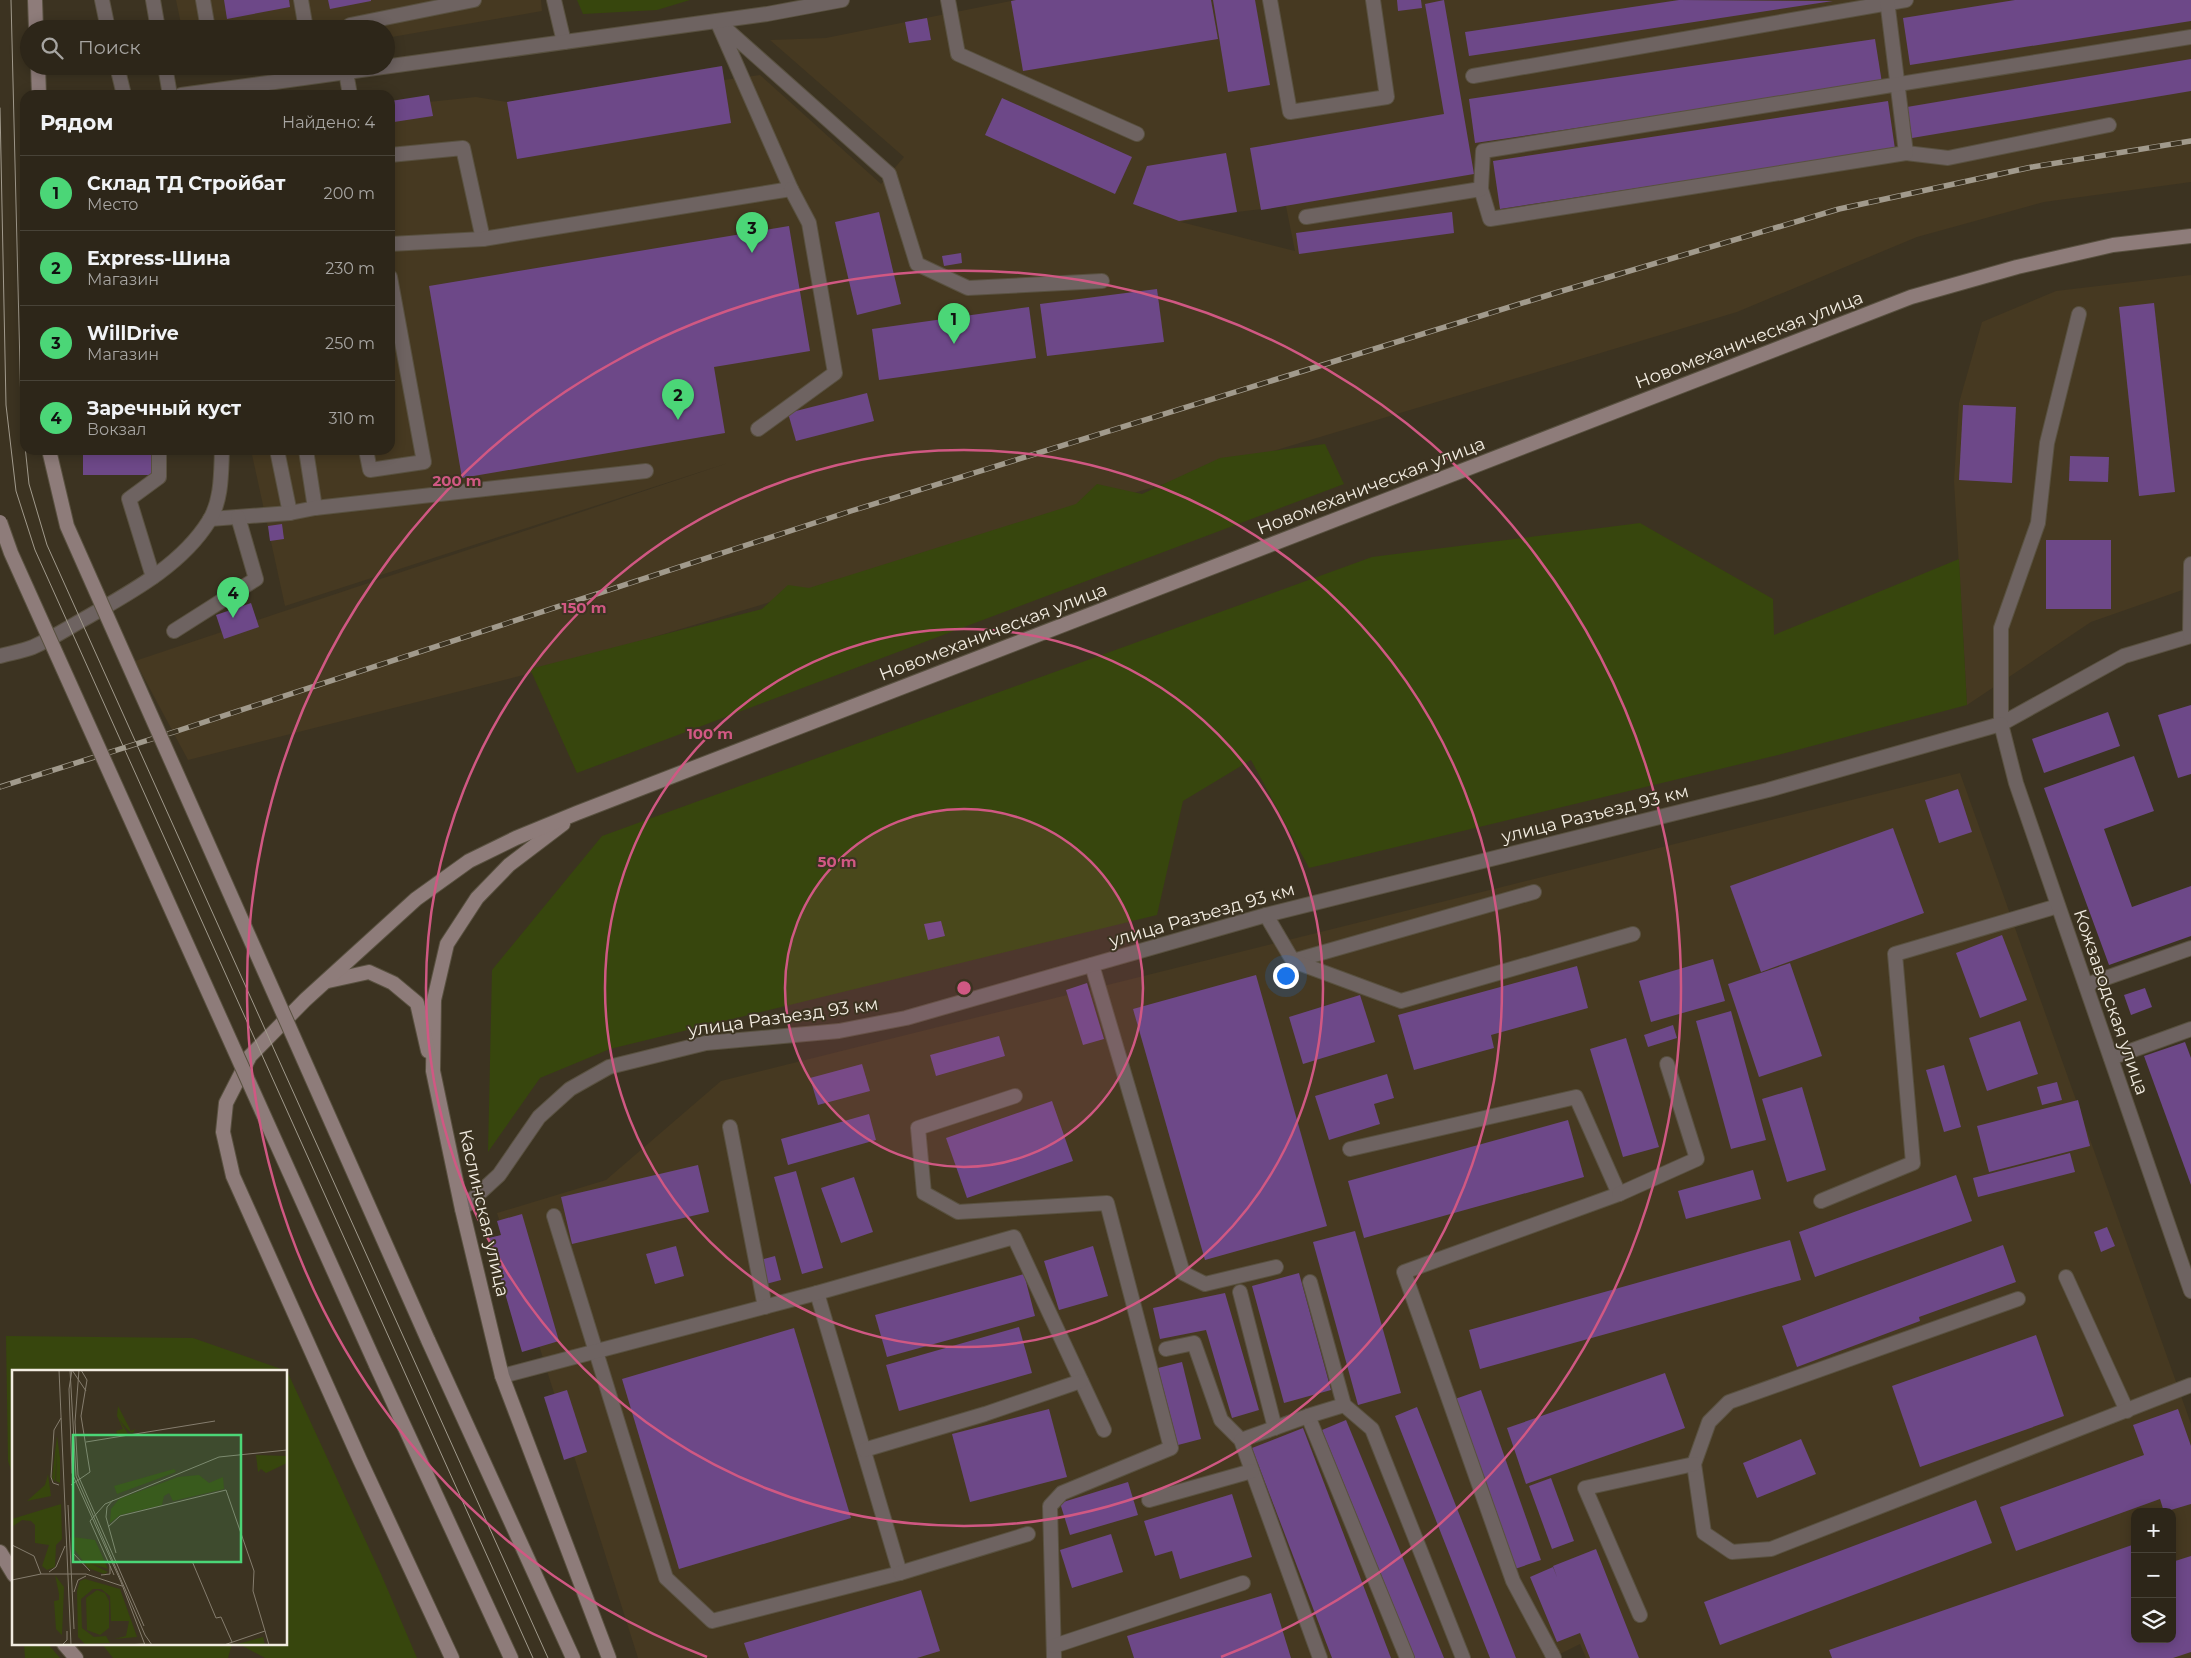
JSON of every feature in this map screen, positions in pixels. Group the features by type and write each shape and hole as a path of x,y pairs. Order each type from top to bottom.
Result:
{"main road":[{"path":"35,0 36,20"},
{"path":"38,75 39,90"},
{"name":"Новомеханическая улица","path":"452,1658 232,1176 223,1132 226,1103 250,1056 305,1000 416,899 469,861 516,838 577,813 1911,297 2018,267 2113,245 2191,236"},
{"path":"50,455 66,526 428,1340 574,1658"},
{"path":"0,522 15,562 376,1365 450,1522 511,1658"},
{"name":"Каслинская улица","path":"577,813 510,865 477,898 447,944 434,1000 433,1071 462,1209 502,1376 609,1658"},
{"path":"327,982 369,972 393,984 417,1003 433,1071"},
{"path":"0,1552 12,1572"},
{"path":"66,1646 76,1658"}],"street":[{"path":"102,0 106,20"},
{"path":"153,0 156,20"},
{"path":"203,0 206,20"},
{"path":"301,0 304,20"},
{"path":"379,20 474,0"},
{"path":"554,0 564,42"},
{"path":"948,0 958,54 1137,134"},
{"path":"1270,0 1290,112 1387,97 1372,0"},
{"path":"1473,76 1887,1 1906,0"},
{"path":"395,65 766,14 834,1"},
{"path":"1887,1 1899,84 1906,153"},
{"path":"717,21 790,189 809,223 835,373 758,429"},
{"path":"717,21 889,174 917,264 968,288 1102,280"},
{"path":"2109,125 1948,158 1906,153 1490,220 1481,189 1482,151 2191,38"},
{"path":"119,75 123,90"},
{"path":"167,75 169,90"},
{"path":"210,90 297,75"},
{"path":"347,75 349,90"},
{"path":"395,155 463,148 483,239"},
{"path":"395,244 483,239 790,189"},
{"path":"1306,217 1481,189"},
{"path":"367,455 370,470 424,462 395,305"},
{"name":"Кожзаводская улица","path":"2079,314 2047,443 2038,523 2001,628 2001,724 2016,783 2190,1285"},
{"path":"153,577 129,499 160,477 159,455"},
{"path":"0,656 33,646 78,623 153,577 195,540 210,519 220,490 222,455"},
{"path":"279,455 290,513"},
{"path":"307,455 315,508"},
{"path":"210,519 290,513 315,508 646,471"},
{"path":"174,631 256,579 238,517"},
{"path":"2190,636 2191,564"},
{"name":"улица Разъезд 93 км","path":"462,1209 499,1175 539,1117 570,1089 609,1067 706,1043 839,1031 906,1018 1266,915 1768,790 2001,724 2124,656 2190,636"},
{"path":"0,644 21,650"},
{"path":"1293,961 1534,892"},
{"path":"1821,1201 1913,1163 1895,954 2058,906"},
{"path":"1266,915 1293,961 1401,1001 1632,934"},
{"path":"2086,985 2191,948"},
{"path":"1092,965 1183,1273 1205,1284 1276,1267"},
{"path":"2111,1058 2191,1028"},
{"path":"1553,1656 1513,1581 1404,1272 1619,1194 1697,1160 1667,1064"},
{"path":"1015,1096 918,1128 924,1193 958,1212 1107,1203 1171,1448 1062,1493 1050,1506 1054,1652 1243,1582"},
{"path":"1350,1149 1576,1097 1619,1194"},
{"path":"730,1127 765,1307"},
{"path":"554,1216 666,1578 712,1621 900,1573 1028,1534"},
{"path":"502,1376 817,1293 1014,1237 1104,1430"},
{"path":"2066,1277 2127,1411"},
{"path":"1310,1282 1344,1405 1372,1429 1463,1658"},
{"path":"1240,1292 1275,1428"},
{"path":"817,1293 900,1573"},
{"path":"2018,1299 1729,1402 1709,1422 1694,1464 1704,1534 1732,1552 1771,1549 2191,1385"},
{"path":"1166,1350 1194,1343 1221,1420 1240,1440 1320,1658"},
{"path":"864,1450 985,1414 1081,1381"},
{"path":"1240,1440 1344,1405"},
{"path":"1308,1416 1407,1658"},
{"path":"1640,1615 1585,1488 1694,1464"},
{"path":"1149,1500 1252,1471"}],"shaded area":[{"path":"176,0 541,0 542,11 395,36 395,20 180,20"},
{"path":"1016,0 2191,0 2191,182 2044,202 1917,237 1737,312 547,669 188,760 135,661 728,463 285,606 252,455 395,455 395,105 476,97 507,102 722,66 724,80 760,75 881,184 904,157 770,40 826,38","holes":["1286,206 1295,251 1181,222"]},
{"path":"2191,275 2191,587 2091,622 1967,705 1954,481 1959,403 1982,322 2056,291"},
{"path":"1960,773 2191,1424 2191,1658 1586,1658 1580,1644 1552,1658 638,1658 497,1213 606,1180 721,1081"}],"green space":[{"path":"577,0 690,0 657,10 583,14"},
{"path":"1325,444 1344,484 577,773 530,669 762,609 788,585 809,588 1076,504 1097,484 1142,494 1220,458"},
{"path":"1640,523 1773,599 1774,635 1959,559 1967,705 1778,755 1309,868 1251,760 1183,801 1157,915 610,1049 540,1078 488,1152 492,970 602,836 1372,557"},
{"path":"6,1336 193,1338 284,1370 12,1370 12,1473 8,1461"},
{"path":"288,1373 381,1574 417,1658 265,1658 243,1646 288,1646"},
{"path":"24,1646 50,1646 60,1658 25,1658"},
{"path":"104,1646 231,1646 228,1658 113,1658"}],"building":[{"path":"224,0 289,0 290,7 227,19"},
{"path":"328,0 371,0 371,1 330,9"},
{"path":"1211,0 1218,39 1023,71 1011,1"},
{"path":"1213,0 1255,0 1270,85 1228,92"},
{"path":"1397,0 1421,0 1422,8 1398,11"},
{"path":"1444,0 1474,174 1261,210 1250,148 1444,114 1425,4"},
{"path":"1679,0 1833,1 1469,56 1465,32"},
{"path":"2015,0 2191,0 2191,21 1910,65 1903,18"},
{"path":"927,18 931,40 909,43 905,22"},
{"path":"1875,39 1882,83 1475,143 1469,99"},
{"path":"2191,59 2191,91 1912,138 1907,107"},
{"path":"722,66 731,123 517,159 507,102"},
{"path":"429,95 433,116 395,122 395,100"},
{"path":"1002,98 1132,157 1115,194 985,135"},
{"path":"1888,101 1895,149 1500,209 1493,161"},
{"path":"1226,153 1237,212 1179,221 1133,204 1147,166"},
{"path":"879,212 901,304 857,315 835,222"},
{"path":"1452,212 1454,233 1299,254 1296,233"},
{"path":"789,226 810,351 714,367 725,433 462,478 429,286"},
{"path":"961,253 962,263 944,266 942,256"},
{"path":"1157,289 1164,342 1047,356 1040,304"},
{"path":"2154,303 2175,492 2139,496 2119,307"},
{"path":"1029,307 1036,358 879,380 872,329"},
{"path":"867,393 874,421 796,441 788,413"},
{"path":"1963,405 2016,407 2012,483 1959,480"},
{"path":"83,455 151,455 151,475 83,475"},
{"path":"2070,456 2109,457 2108,482 2069,481"},
{"path":"282,524 284,539 270,541 268,526"},
{"path":"2046,540 2111,540 2111,609 2046,609"},
{"path":"251,603 259,627 224,639 216,615"},
{"path":"2191,705 2191,774 2178,778 2158,715"},
{"path":"2108,712 2120,746 2044,773 2032,739"},
{"path":"2134,756 2154,811 2104,829 2132,907 2191,886 2191,936 2109,965 2044,788"},
{"path":"1958,789 1972,832 1939,843 1925,800"},
{"path":"1893,828 1924,913 1761,972 1730,886"},
{"path":"941,921 945,936 928,940 924,924"},
{"path":"2002,935 2027,1000 1980,1018 1956,953"},
{"path":"1713,959 1725,1001 1651,1022 1639,981"},
{"path":"1790,963 1822,1056 1759,1077 1728,984"},
{"path":"1577,966 1588,1008 1491,1035 1494,1048 1414,1070 1398,1015"},
{"path":"1256,975 1327,1226 1205,1260 1133,1009"},
{"path":"1087,983 1104,1039 1083,1045 1066,990"},
{"path":"2145,988 2152,1007 2131,1015 2124,995"},
{"path":"1360,995 1375,1042 1303,1064 1289,1017"},
{"path":"1731,1011 1766,1140 1731,1149 1696,1021"},
{"path":"2020,1021 2038,1074 1987,1091 1969,1038"},
{"path":"1673,1025 1677,1038 1648,1047 1644,1035"},
{"path":"999,1036 1005,1056 936,1076 930,1055"},
{"path":"1626,1038 1659,1147 1623,1157 1590,1049"},
{"path":"2185,1042 2191,1058 2191,1185 2144,1056"},
{"path":"862,1064 870,1091 818,1105 810,1078"},
{"path":"1944,1065 1961,1127 1944,1132 1926,1070"},
{"path":"1387,1074 1394,1098 1374,1104 1380,1124 1329,1140 1315,1096"},
{"path":"2057,1082 2062,1100 2042,1105 2037,1087"},
{"path":"1802,1087 1826,1170 1787,1182 1762,1099"},
{"path":"2078,1100 2090,1146 1989,1172 1977,1126"},
{"path":"1052,1101 1073,1161 967,1198 946,1138"},
{"path":"869,1114 876,1140 788,1165 781,1139"},
{"path":"1568,1120 1584,1177 1364,1238 1348,1181"},
{"path":"2070,1153 2075,1172 1978,1197 1973,1178"},
{"path":"698,1165 709,1212 572,1244 561,1197"},
{"path":"1753,1170 1761,1199 1686,1219 1678,1191"},
{"path":"796,1171 823,1268 802,1274 774,1177"},
{"path":"1956,1175 1972,1221 1815,1277 1799,1232"},
{"path":"854,1177 873,1232 841,1243 821,1188"},
{"path":"522,1214 559,1341 522,1352 489,1238 501,1235 497,1221"},
{"path":"2107,1227 2115,1246 2101,1252 2094,1232"},
{"path":"1355,1231 1401,1393 1358,1405 1313,1242"},
{"path":"1790,1240 1801,1280 1480,1369 1469,1330"},
{"path":"2003,1245 2016,1282 1919,1317 1920,1321 1797,1367 1782,1326"},
{"path":"676,1246 684,1276 655,1284 646,1254"},
{"path":"1093,1246 1108,1296 1059,1310 1044,1261"},
{"path":"775,1256 781,1280 766,1284 760,1260"},
{"path":"1299,1273 1331,1390 1284,1403 1252,1286"},
{"path":"1024,1274 1035,1316 887,1357 875,1315"},
{"path":"1225,1293 1259,1410 1232,1418 1206,1330 1160,1339 1153,1308"},
{"path":"1019,1327 1032,1373 899,1411 886,1365"},
{"path":"794,1328 851,1518 679,1569 622,1379"},
{"path":"2036,1335 2064,1416 1920,1467 1892,1386"},
{"path":"1182,1362 1201,1439 1178,1445 1158,1368"},
{"path":"1665,1373 1685,1428 1526,1484 1507,1428"},
{"path":"567,1390 587,1452 564,1460 544,1397"},
{"path":"1481,1390 1541,1560 1512,1570 1452,1400"},
{"path":"1417,1407 1516,1658 1490,1658 1395,1416"},
{"path":"1049,1409 1067,1477 970,1502 952,1434"},
{"path":"2178,1409 2191,1446 2191,1504 2176,1508 2163,1508 2160,1499 2016,1551 2000,1507 2144,1455 2133,1425"},
{"path":"1346,1420 1444,1658 1415,1658 1322,1430"},
{"path":"1303,1428 1391,1658 1332,1658 1252,1448"},
{"path":"1801,1439 1816,1474 1757,1498 1743,1463"},
{"path":"1551,1478 1574,1541 1552,1549 1529,1486"},
{"path":"1128,1482 1138,1515 1070,1535 1060,1503"},
{"path":"1232,1494 1252,1557 1180,1579 1172,1551 1155,1556 1144,1521"},
{"path":"1976,1500 1992,1543 1720,1645 1704,1602"},
{"path":"1111,1534 1123,1572 1072,1588 1060,1550"},
{"path":"2131,1545 2131,1643 2176,1643 2176,1561 2191,1556 2191,1652 2173,1658 1832,1658 1829,1650"},
{"path":"1596,1549 1639,1658 1590,1658 1580,1633 1557,1642 1530,1577 1553,1567 1557,1577 1553,1566"},
{"path":"921,1590 940,1651 917,1658 749,1658 744,1643"},
{"path":"1271,1593 1291,1658 1134,1658 1127,1636"}],"tram line":[{"path":"11,0 20,367"},
{"path":"0,108 6,405 16,491 35,550 533,1658"},
{"path":"26,455 29,484 47,545 548,1658"}],"railway":[{"path":"0,787 851,511 1555,293 1839,209 2032,167 2191,141"}],"place":[{"name":"WillDrive","path":"752,253"},
{"name":"Склад ТД Стройбат","path":"954,344"},
{"name":"Express-Шина","path":"678,420"},
{"name":"Заречный куст","path":"233,618"}]}
